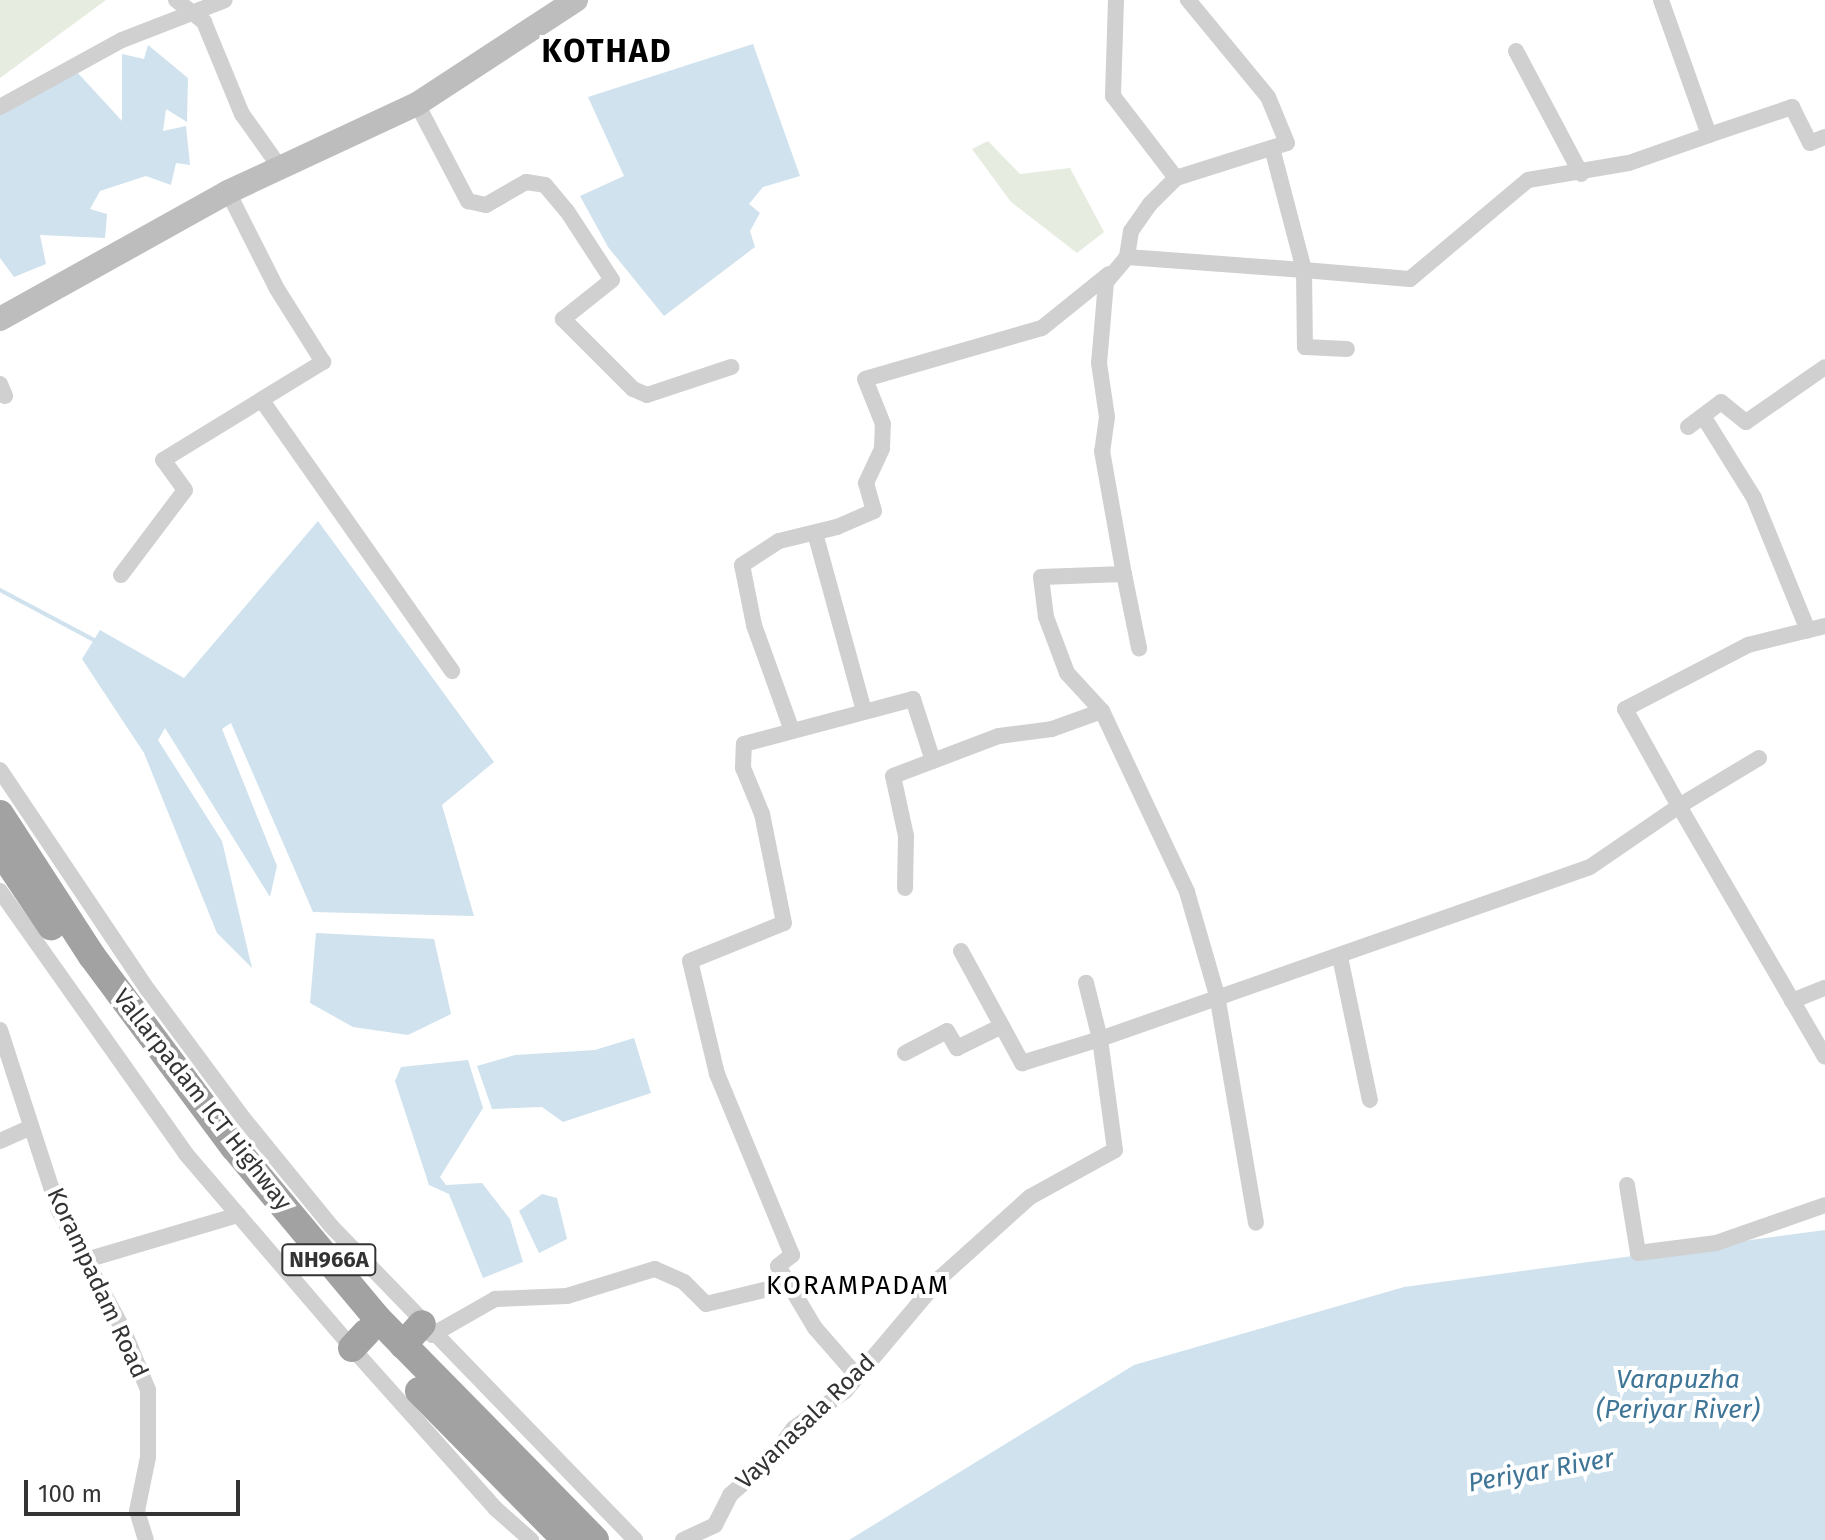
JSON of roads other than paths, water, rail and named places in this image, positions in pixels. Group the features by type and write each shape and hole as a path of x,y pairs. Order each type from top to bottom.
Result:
{"highway":[{"name":"Vallarpadam ICT Highway","path":"0,814 86,963 224,1164 359,1340 566,1540"},
{"name":"Vallarpadam ICT Highway","path":"0,850 234,1147 403,1345 595,1540"},
{"path":"403,1345 427,1329"}],"main road":[{"path":"0,319 228,192 279,166 349,139 417,104 576,0"}],"street":[{"path":"176,0 190,15 204,22 242,114 279,166"},
{"path":"0,107 122,40 225,0"},
{"path":"1116,0 1113,96 1176,178"},
{"path":"791,728 754,625 742,565 779,541 815,533 874,511 866,483 882,448 883,424 865,379 912,361 1042,328 1127,257 1131,231 1176,178 1287,143 1268,97 1188,0"},
{"path":"1661,0 1709,135"},
{"path":"1516,51 1581,174"},
{"path":"417,104 468,201 486,205 526,182 545,185 567,211 612,280 563,319 633,389 647,395 731,367"},
{"path":"1127,257 1410,279 1528,180 1581,174 1792,107 1810,143 1825,137"},
{"path":"1272,148 1304,270 1305,347 1347,349"},
{"path":"121,575 185,490 163,460 263,402 323,362 277,289 228,192"},
{"path":"1109,274 1099,363 1107,417 1102,451 1139,648"},
{"path":"1688,427 1721,402 1746,422 1825,367"},
{"path":"263,402 452,671"},
{"path":"1703,416 1754,498 1808,630"},
{"path":"815,533 864,711"},
{"path":"1124,574 1041,577 1046,617 1067,673 1102,711 1187,892 1217,995 1256,1223"},
{"path":"1825,626 1748,645 1625,709 1825,1057"},
{"path":"857,1376 815,1328 778,1266 792,1255 717,1074 690,961 784,923 762,814 743,768 744,744 791,728 913,699 933,761"},
{"path":"905,888 906,836 893,776 999,736 1052,729 1102,711"},
{"path":"961,951 1022,1063 1100,1039 1217,995 1340,957 1590,867 1679,806 1759,758"},
{"path":"0,770 243,1118 427,1329 635,1540"},
{"path":"0,891 88,1023 238,1215 359,1340 496,1509 531,1540"},
{"path":"1340,957 1370,1100"},
{"path":"1086,983 1100,1039"},
{"path":"1792,1001 1825,988"},
{"path":"905,1053 947,1031 957,1048 1002,1026"},
{"name":"Korampadam Road","path":"0,1030 58,1209 123,1329 148,1390 148,1457 137,1511 146,1540"},
{"name":"Vayanasala Road","path":"683,1540 715,1525 730,1495 772,1458 793,1429 857,1376 940,1278 1030,1197 1115,1150 1100,1039"},
{"path":"0,1141 31,1127"},
{"path":"1627,1185 1638,1253 1716,1243 1825,1205"},
{"path":"86,1260 238,1215"},
{"path":"427,1329 495,1299 567,1296 655,1269 684,1282 706,1304 789,1284"}],"water":[{"path":"753,44 800,176 763,187 749,204 760,213 750,231 755,247 664,316 608,247 580,196 624,176 588,97"},
{"path":"148,45 188,78 187,122 166,109 163,131 186,126 190,165 176,163 171,185 146,176 100,191 90,209 107,214 105,238 40,235 46,264 14,277 0,258 0,111 77,72 122,121 122,54 144,59"},
{"path":"318,521 494,762 442,805 474,916 313,912 231,723 222,729 277,866 270,897 165,728 158,740 222,841 252,968 217,933 144,753 82,659 100,630 184,678"},
{"path":"316,933 434,939 451,1014 408,1035 353,1027 310,1003"},
{"path":"634,1038 651,1093 563,1122 542,1107 492,1109 477,1066 515,1055 595,1050"},
{"path":"468,1060 483,1108 440,1177 446,1185 482,1183 510,1219 523,1262 483,1278 449,1194 429,1185 395,1081 401,1067"},
{"path":"542,1194 557,1198 567,1239 539,1253 519,1211"},
{"name":"Varapuzha (Periyar River)","path":"1825,1230 1825,1540 849,1540 1134,1365 1404,1287"}],"waterway":[{"path":"0,590 98,642"}],"district":[{"name":"KOTHAD","path":"607,51"},
{"name":"KORAMPADAM","path":"858,1286"}],"water label":[{"name":"Periyar River","path":"1541,1471"}]}
